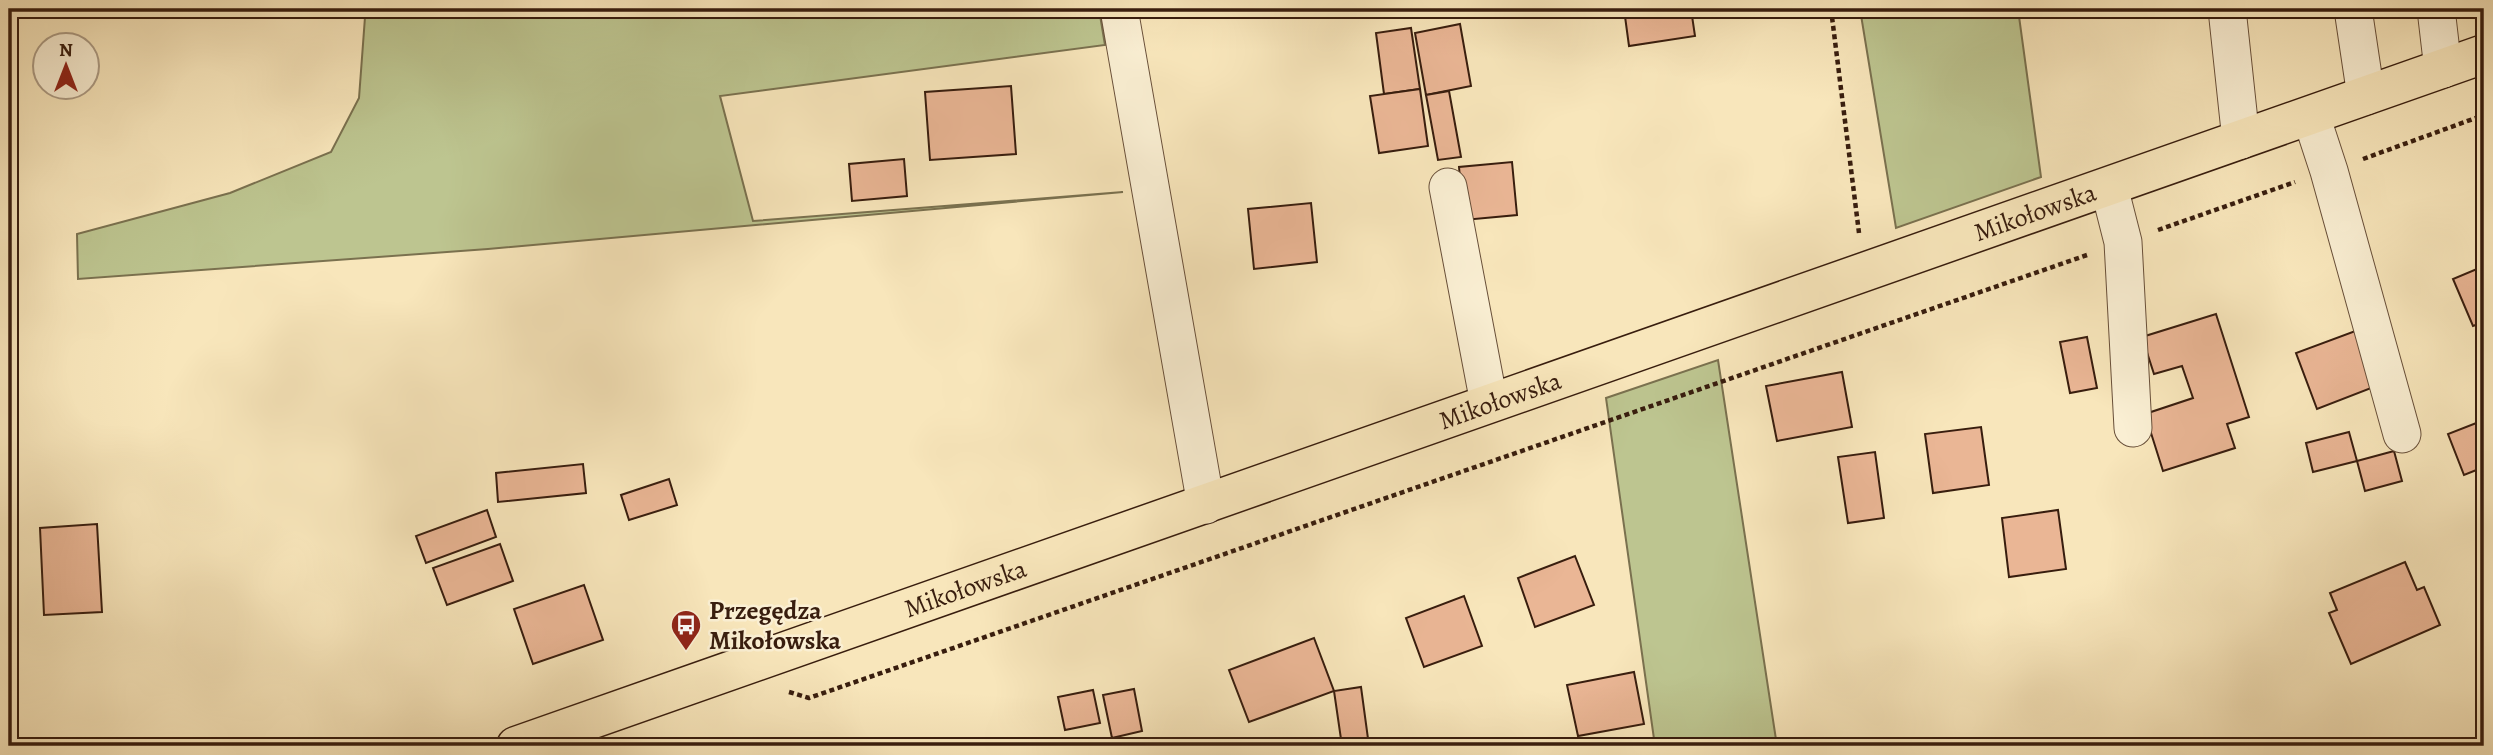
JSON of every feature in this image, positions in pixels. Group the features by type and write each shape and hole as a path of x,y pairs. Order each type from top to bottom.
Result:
{"main road":[{"name":"Mikołowska","path":"516,746 566,738 740,667 2484,54"}],"lane":[{"path":"1119,9 1206,505"},
{"path":"2227,9 2241,140"},
{"path":"2353,9 2366,96"},
{"path":"2436,9 2443,69"},
{"path":"2311,116 2329,171 2402,435"},
{"path":"1448,187 1489,404"},
{"path":"2109,187 2123,242 2133,428"}],"path":[{"path":"1831,9 1864,272"},
{"path":"740,667 770,688 809,698 2484,115"}],"green space":[{"path":"363,9 1099,9 1105,45 720,96 753,221 1123,192 488,249 78,279 77,234 230,193 331,152 359,98 365,17"},
{"path":"1860,9 2018,9 2041,177 1896,228"},
{"path":"1718,360 1777,746 1655,746 1606,398"}],"building":[{"path":"1624,9 1691,9 1695,36 1629,46"},
{"path":"1460,24 1471,86 1426,95 1415,33"},
{"path":"1411,28 1420,89 1384,94 1376,33"},
{"path":"1011,86 1016,154 930,160 925,92"},
{"path":"1420,89 1428,146 1379,153 1370,96"},
{"path":"1449,91 1461,157 1438,160 1426,95"},
{"path":"904,159 907,196 852,201 849,164"},
{"path":"1512,162 1517,215 1464,220 1459,167"},
{"path":"1311,203 1317,262 1254,269 1248,209"},
{"path":"2484,266 2484,322 2473,326 2453,279"},
{"path":"2216,314 2249,417 2227,424 2235,448 2163,471 2145,414 2193,398 2182,366 2154,374 2142,337"},
{"path":"2358,330 2379,385 2317,409 2296,353"},
{"path":"2087,337 2097,388 2070,393 2060,342"},
{"path":"1842,372 1852,427 1777,441 1766,386"},
{"path":"2484,420 2484,467 2464,475 2448,434"},
{"path":"1981,427 1989,485 1933,493 1925,434"},
{"path":"2349,432 2357,461 2313,472 2306,443"},
{"path":"2394,451 2402,481 2365,491 2357,461"},
{"path":"1875,452 1884,518 1848,523 1838,457"},
{"path":"583,464 586,493 498,502 496,473"},
{"path":"669,479 677,505 629,520 621,495"},
{"path":"487,510 496,537 426,563 416,536"},
{"path":"2058,510 2066,569 2009,577 2002,518"},
{"path":"97,524 102,612 44,615 40,528"},
{"path":"500,544 513,581 447,605 433,568"},
{"path":"1575,556 1594,605 1535,627 1518,578"},
{"path":"2405,562 2417,590 2424,587 2440,625 2351,664 2329,613 2337,610 2330,593"},
{"path":"584,585 603,640 533,664 514,609"},
{"path":"1464,596 1482,646 1424,667 1406,618"},
{"path":"1314,638 1334,691 1249,722 1229,670"},
{"path":"1634,672 1644,724 1578,736 1567,685"},
{"path":"1361,687 1369,746 1342,746 1334,691"},
{"path":"1134,689 1142,731 1112,738 1103,695"},
{"path":"1093,690 1100,723 1065,730 1058,697"}],"place":[{"name":"Przegędza Mikołowska","path":"686,652"}]}
